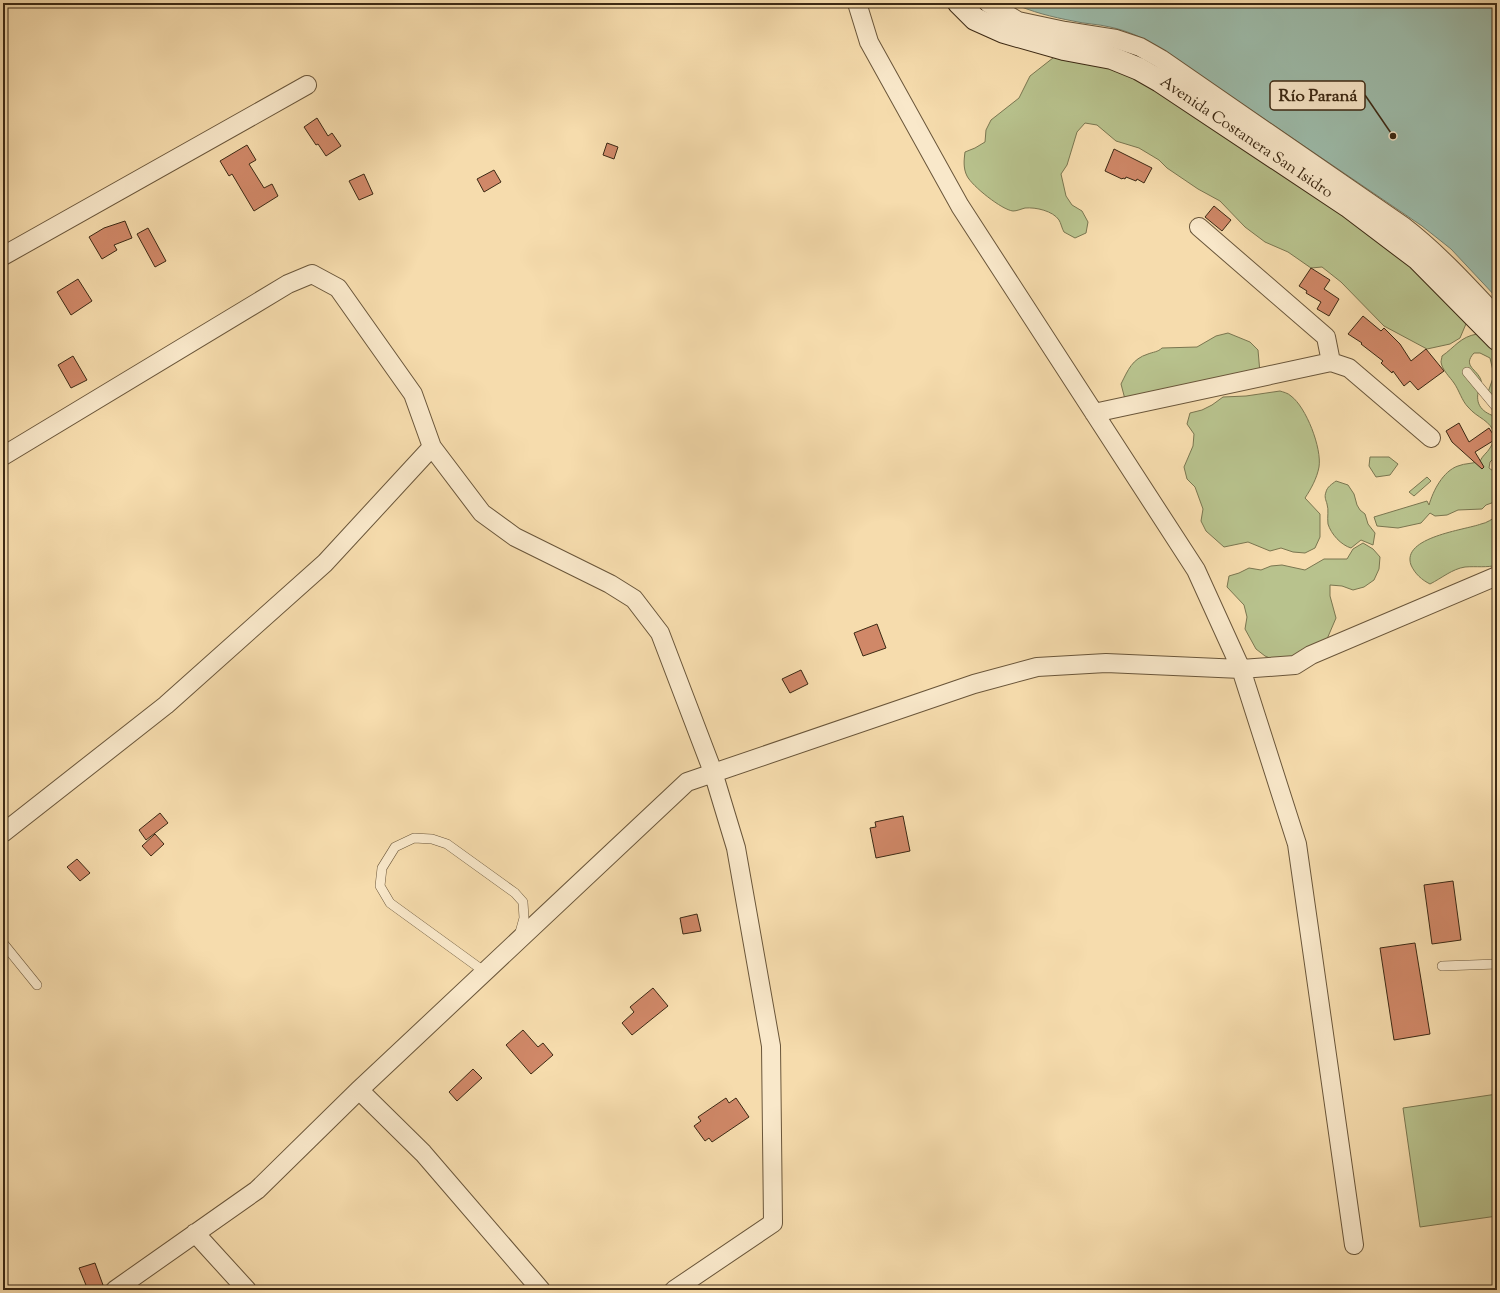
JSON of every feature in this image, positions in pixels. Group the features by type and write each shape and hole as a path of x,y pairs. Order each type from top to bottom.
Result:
{"main road":[{"name":"Avenida Costanera San Isidro","path":"958,3 975,19 1004,32 1064,49 1112,58 1139,69 1160,81 1348,206 1418,259 1497,339"}],"street":[{"path":"857,3 868,42 960,206 1196,570 1241,669 1297,844 1354,1245"},
{"path":"988,3 1018,20 1065,31 1116,39 1140,47 1161,59 1403,226 1442,259 1497,317"},
{"path":"3,256 307,85"},
{"path":"1199,227 1326,337 1331,362"},
{"path":"3,456 288,284 312,274 338,288 413,394 432,447 482,513 515,537 610,584 634,599 660,633 713,772 736,848 771,1046 773,1223 674,1290"},
{"path":"1094,414 1331,362 1349,368 1431,438"},
{"path":"3,832 166,705 325,563 432,447"},
{"path":"114,1290 257,1190 359,1090 687,782 974,684 1037,667 1106,663 1241,669 1295,665 1311,655 1497,576"},
{"path":"359,1090 423,1153 541,1290"},
{"path":"195,1233 247,1290"}],"lane":[{"path":"1467,372 1497,408"},
{"path":"485,972 390,903 380,886 382,868 395,847 414,838 432,839 447,844 515,893 523,902 524,918 517,942"},
{"path":"3,943 37,985"},
{"path":"1442,966 1497,964"}],"green space":[{"path":"1058,54 1144,72 1474,305 1460,338 1450,344 1427,349 1384,326 1341,282 1322,267 1311,268 1288,252 1265,242 1245,227 1220,201 1198,189 1167,168 1159,160 1139,148 1116,141 1097,125 1085,123 1077,132 1067,165 1061,174 1066,196 1072,205 1082,211 1088,222 1086,233 1075,238 1064,232 1059,220 1049,212 1029,208 1013,211 1002,207 975,186 967,176 964,167 965,152 985,142 986,130 991,120 1019,98 1030,76"},
{"path":"1228,333 1250,342 1258,350 1260,373 1126,403 1121,384 1131,366 1138,359 1162,348 1197,347 1216,336"},
{"path":"1477,334 1488,340 1497,352 1497,408 1486,398 1494,375 1490,358 1480,353 1474,353 1469,361 1481,380 1478,400 1481,408 1497,417 1497,455 1490,462 1489,468 1497,474 1497,501 1486,505 1482,509 1458,510 1447,515 1435,516 1430,513 1421,523 1398,528 1377,526 1374,517 1427,501 1429,505 1439,482 1448,472 1461,465 1480,461 1491,446 1495,435 1493,430 1487,422 1466,405 1456,386 1444,371 1441,362 1442,356 1458,343 1466,337"},
{"path":"1280,391 1288,394 1297,401 1312,428 1318,449 1319,467 1317,475 1305,498 1320,514 1320,537 1315,548 1305,553 1293,552 1281,548 1270,551 1248,542 1224,547 1206,531 1201,521 1203,509 1195,487 1187,479 1184,467 1193,446 1194,434 1187,424 1190,413 1202,410 1223,397 1246,396"},
{"path":"1370,457 1389,457 1398,464 1390,475 1376,477 1369,466"},
{"path":"1427,477 1431,481 1414,496 1409,492"},
{"path":"1336,481 1348,485 1354,494 1357,505 1365,514 1368,524 1375,533 1373,545 1361,540 1351,548 1347,547 1331,532 1328,524 1328,509 1325,495 1327,489"},
{"path":"1497,516 1497,565 1460,568 1430,584 1417,574 1411,565 1410,555 1415,548 1425,541 1436,536 1489,521"},
{"path":"1363,543 1373,549 1380,557 1379,569 1374,580 1364,587 1353,590 1342,586 1330,585 1330,596 1336,618 1327,639 1298,660 1277,661 1265,656 1256,649 1245,629 1247,617 1244,605 1227,587 1229,576 1249,568 1261,570 1271,566 1282,565 1305,570 1324,559 1347,559 1353,549"},
{"path":"1497,1094 1497,1216 1420,1227 1403,1108"}],"shaded area":[{"path":"1012,3 1497,3 1497,298 1451,249 1422,226 1178,59 1134,34 1105,26 1050,16"}],"building":[{"path":"317,118 328,136 332,133 341,146 326,156 318,144 316,145 304,127"},
{"path":"607,143 618,147 614,159 603,155"},
{"path":"247,145 256,160 249,164 264,188 272,184 278,196 254,211 232,174 229,176 220,161"},
{"path":"1114,149 1152,168 1144,183 1137,179 1136,181 1126,177 1125,179 1122,179 1105,171"},
{"path":"494,170 501,182 484,192 477,179"},
{"path":"364,174 373,194 359,200 349,181"},
{"path":"1214,206 1231,220 1222,231 1205,217"},
{"path":"125,221 132,238 114,245 117,250 102,259 89,237 104,228"},
{"path":"148,228 166,261 155,267 137,234"},
{"path":"1311,268 1330,280 1324,289 1339,299 1329,316 1317,309 1321,302 1306,293 1307,291 1299,286"},
{"path":"78,279 92,301 71,315 57,292"},
{"path":"1363,316 1381,331 1384,328 1400,344 1411,361 1426,349 1444,371 1418,390 1410,381 1404,386 1393,371 1392,373 1381,363 1383,361 1361,344 1362,343 1348,334"},
{"path":"73,356 87,380 71,388 58,365"},
{"path":"1459,423 1469,442 1489,428 1496,439 1475,452 1484,467 1482,469 1452,442 1446,431"},
{"path":"877,624 886,648 863,656 854,633"},
{"path":"801,670 808,684 790,693 782,679"},
{"path":"160,813 168,823 146,840 139,830"},
{"path":"903,816 910,851 876,858 870,828 876,827 875,822"},
{"path":"155,834 164,844 151,856 142,846"},
{"path":"77,859 90,873 80,881 67,867"},
{"path":"1453,881 1461,940 1432,944 1424,885"},
{"path":"697,914 701,931 683,934 680,918"},
{"path":"1415,943 1430,1034 1394,1040 1380,948"},
{"path":"653,988 668,1006 632,1035 622,1023 634,1012 630,1007"},
{"path":"523,1030 538,1047 543,1043 553,1055 531,1074 506,1045"},
{"path":"473,1069 482,1078 457,1101 449,1092"},
{"path":"726,1098 729,1103 736,1098 749,1117 712,1142 709,1138 705,1141 694,1126 701,1121 698,1117"},
{"path":"95,1263 103,1285 88,1290 79,1268"}],"railway":[{"path":"1468,1290 1497,1287"}],"place":[{"name":"Río Paraná","path":"1393,136"}]}
